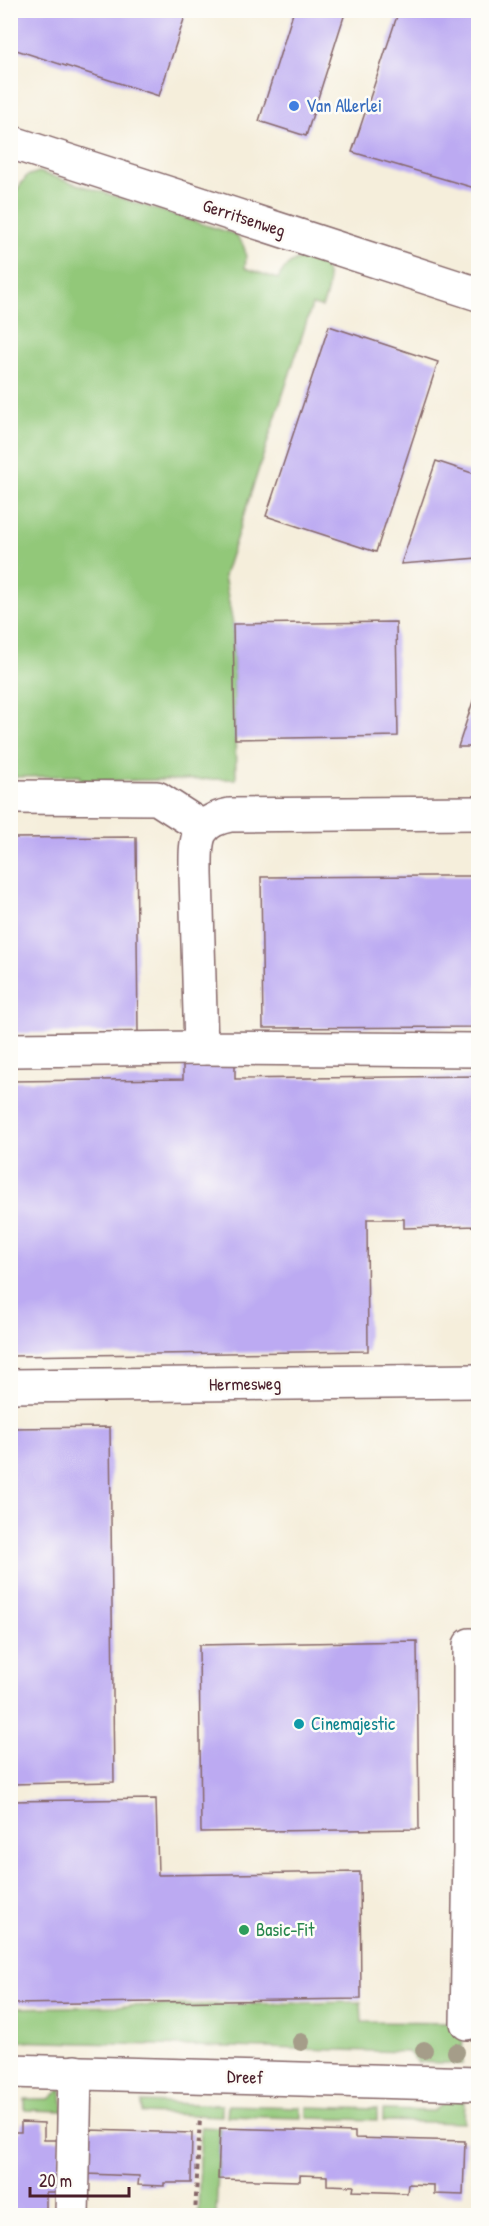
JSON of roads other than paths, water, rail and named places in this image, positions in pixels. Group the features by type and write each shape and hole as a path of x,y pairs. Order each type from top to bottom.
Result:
{"street":[{"name":"Gerritsenweg","path":"10,142 478,294"},
{"path":"10,797 157,798 202,827"},
{"path":"201,1048 196,845 202,827 214,818 230,815 478,813"},
{"path":"10,1050 201,1048 478,1050"},
{"name":"Hermesweg","path":"10,1386 478,1381"},
{"path":"467,2023 470,1645"},
{"name":"Dreef","path":"10,2071 478,2084"},
{"path":"72,2216 75,2072"}],"place":[{"name":"Van Allerlei","path":"294,106"},
{"name":"Cinemajestic","path":"299,1724"},
{"name":"Basic-Fit","path":"244,1930"}]}
